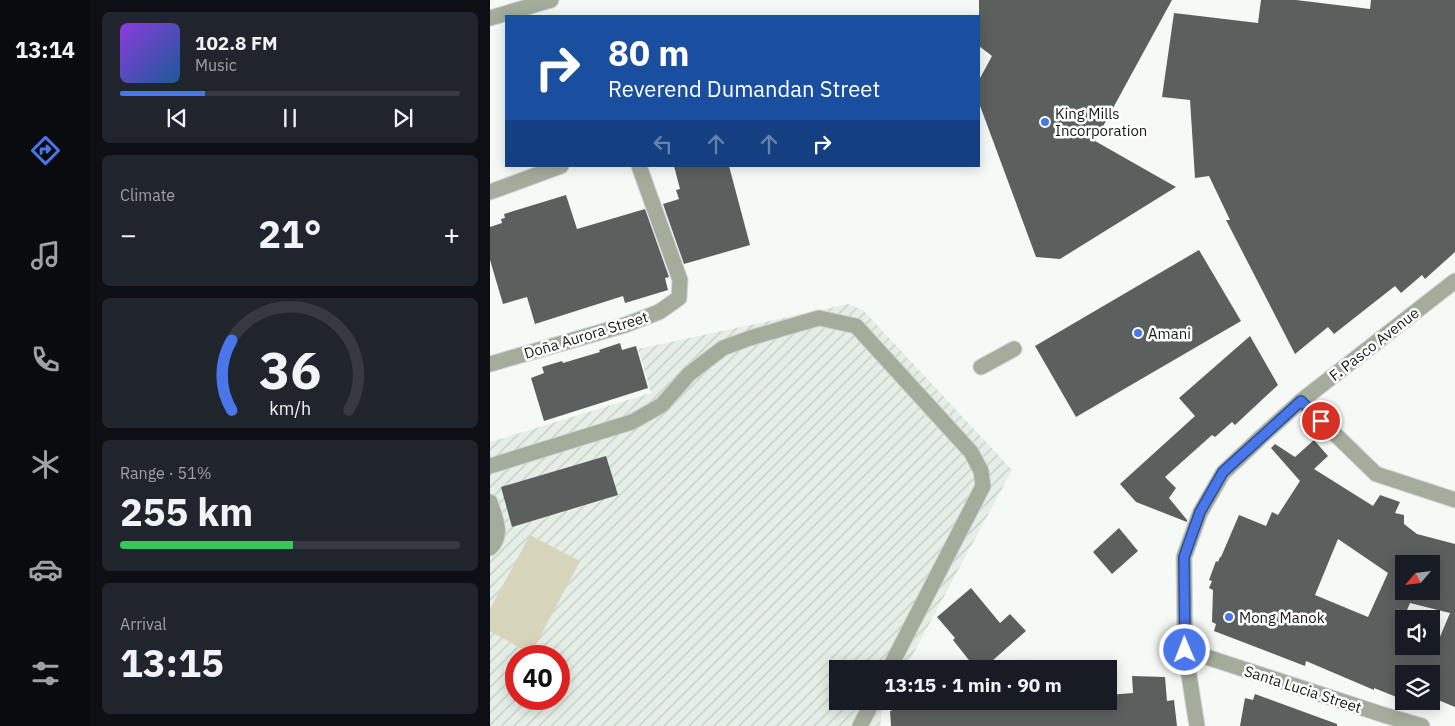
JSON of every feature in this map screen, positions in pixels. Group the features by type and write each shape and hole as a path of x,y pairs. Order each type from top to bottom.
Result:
{"street":[{"path":"490,18 551,0"},
{"path":"490,192 558,167"},
{"name":"Doña Aurora Street","path":"490,364 625,325 659,312 679,298 680,280 638,167"},
{"name":"F. Pasco Avenue","path":"1197,726 1185,650 1184,557 1200,512 1223,472 1301,401 1455,281"},
{"path":"490,466 632,422 662,405 689,374 723,348 819,318 856,326 972,452 981,471 983,486 895,660"},
{"path":"981,368 1014,349"},
{"path":"1301,401 1376,474 1455,500"},
{"path":"490,502 499,530 497,539 490,548"},
{"name":"Santa Lucia Street","path":"1185,650 1366,710 1422,726"},
{"path":"860,726 868,710"}],"shaded area":[{"path":"848,304 863,310 1012,470 910,660 829,660 829,710 884,710 880,726 490,726 490,442 651,393 638,349"}],"green space":[{"path":"530,535 580,561 536,645 515,645 490,631 490,609"}],"building":[{"name":"King Mills Incorporation","path":"979,0 1172,0 1095,141 1176,187 1060,259 1036,257 980,106 980,78 992,56 980,47"},
{"path":"1261,0 1296,0 1370,9 1371,0 1455,0 1455,252 1425,279 1422,275 1401,293 1395,286 1334,334 1328,327 1295,354 1226,220 1230,220 1209,176 1195,178 1190,100 1162,97 1174,13 1258,23"},
{"path":"674,167 729,167 750,245 684,264 663,204 679,199 676,190 680,189"},
{"path":"566,195 577,229 645,209 669,277 665,278 668,290 625,303 623,296 535,324 527,297 503,304 490,260 490,227 502,223 501,219 505,218 504,214"},
{"name":"Amani","path":"1199,250 1241,321 1076,417 1035,346"},
{"path":"1250,336 1278,385 1235,425 1232,422 1215,437 1212,435 1165,477 1176,488 1169,498 1187,522 1136,502 1120,484 1195,416 1179,398"},
{"path":"620,343 622,350 636,346 648,388 544,421 531,378 544,373 542,367 600,352 599,350"},
{"path":"1314,440 1328,456 1314,469 1373,506 1380,495 1400,502 1395,513 1404,515 1404,524 1417,534 1455,544 1455,707 1440,701 1440,665 1395,665 1395,696 1374,688 1374,690 1306,661 1305,666 1214,631 1216,624 1212,622 1213,590 1209,588 1212,581 1209,580 1216,561 1218,562 1221,557 1239,515 1266,526 1272,512 1278,515 1300,481 1271,448 1275,444 1295,457","holes":["1338,539 1388,573 1368,617 1315,595"]},
{"path":"606,456 618,495 512,527 501,487"},
{"path":"1119,528 1138,551 1112,574 1093,552"},
{"path":"971,588 1000,623 1010,614 1026,631 993,660 969,660 953,640 955,638 937,617"},
{"path":"1132,676 1165,677 1167,701 1174,700 1177,726 891,726 890,711 893,710 1117,710 1117,694 1133,693"},
{"path":"1255,694 1337,724 1337,726 1240,726 1245,698 1253,700"}],"place":[{"name":"King Mills Incorporation","path":"1045,122"},
{"name":"Amani","path":"1138,333"},
{"name":"Mong Manok","path":"1229,617"}],"route":[{"path":"1185,650 1184,557 1200,512 1223,472 1301,401 1321,421"}]}
